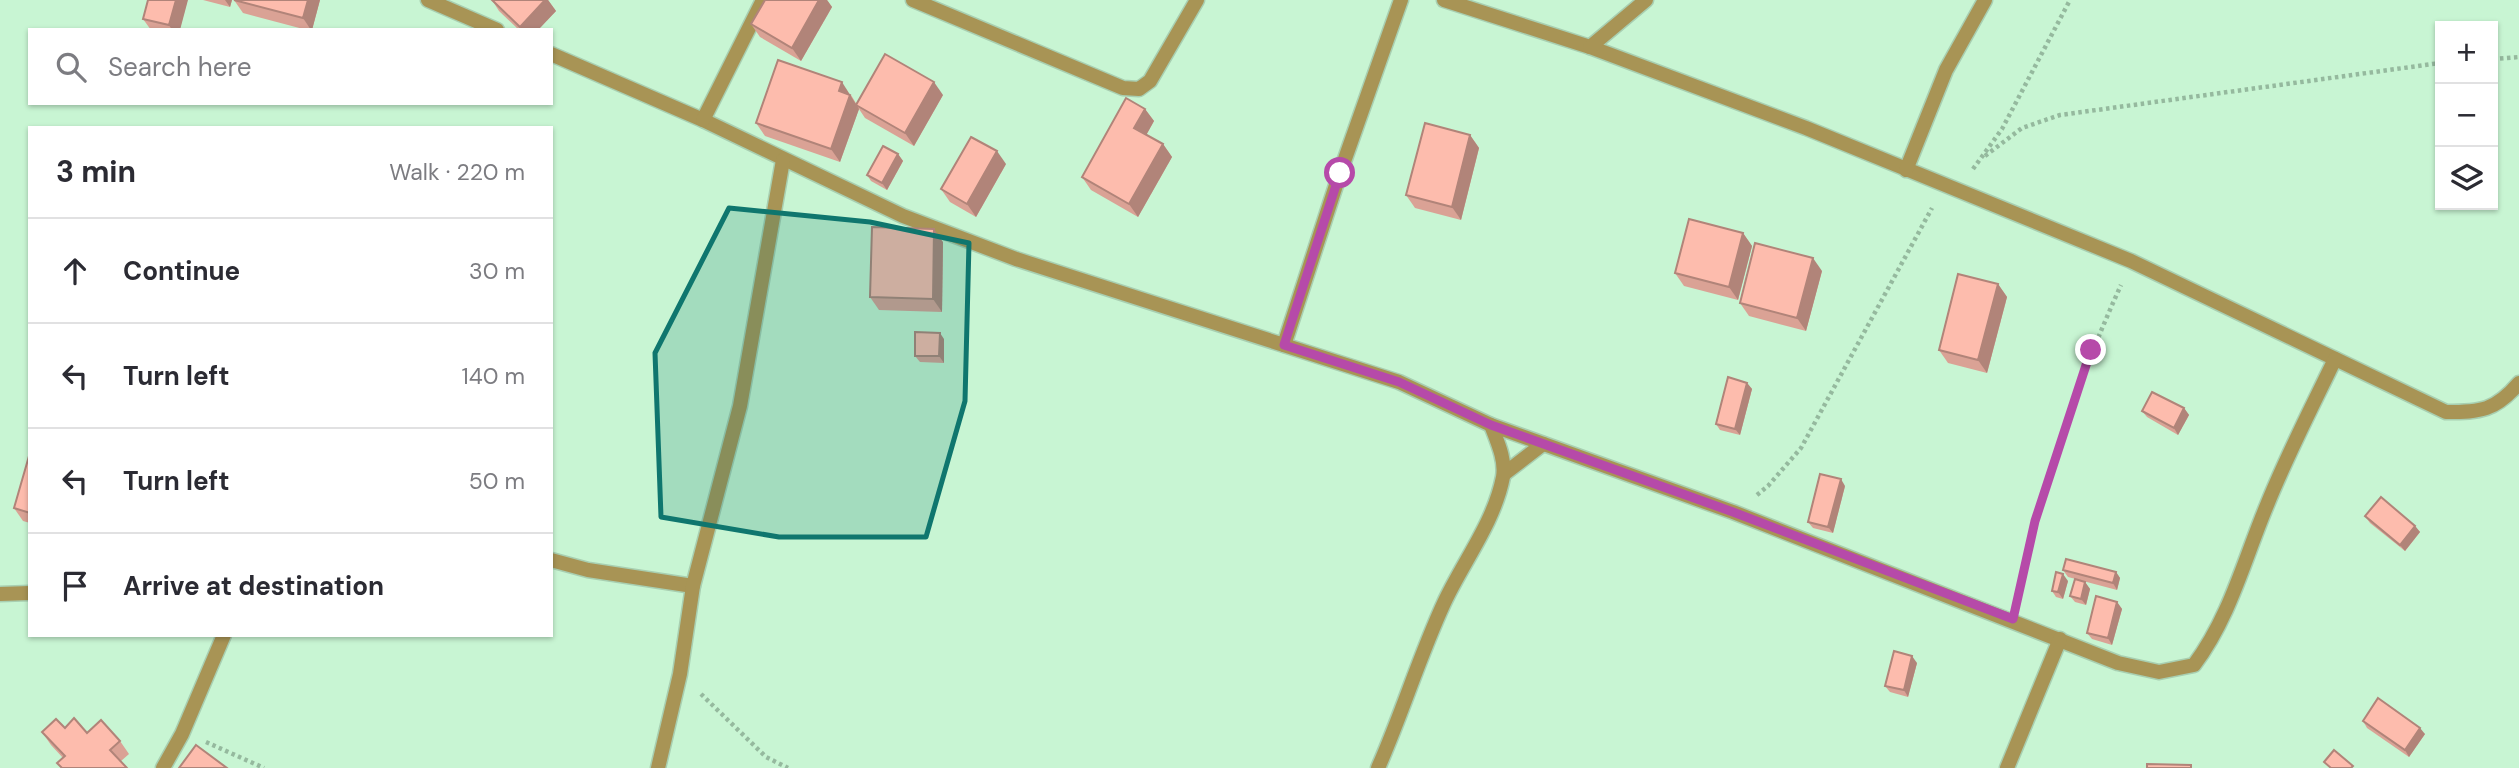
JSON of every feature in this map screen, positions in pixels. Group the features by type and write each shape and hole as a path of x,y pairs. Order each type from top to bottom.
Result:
{"street":[{"path":"428,0 492,28"},
{"path":"704,120 762,0"},
{"path":"913,0 1123,88 1139,89 1150,81 1197,0"},
{"path":"1284,345 1340,173 1401,0"},
{"path":"1444,0 1590,47 2131,261 2445,412 2477,412 2503,402 2519,383"},
{"path":"1590,47 1646,0"},
{"path":"1906,170 1946,70 1985,0"},
{"path":"553,55 704,120 903,216 1016,259 1399,382 1491,425 1733,512 2013,619 2118,663 2159,672 2194,665 2213,640 2233,597 2267,504 2335,359"},
{"path":"658,768 680,674 693,586 740,406 783,160"},
{"path":"1378,768 1444,603 1481,535 1504,474 1500,449 1491,425"},
{"path":"1504,474 1543,444"},
{"path":"553,561 588,570 693,586"},
{"path":"0,594 28,593"},
{"path":"163,768 182,734 223,637"},
{"path":"2007,768 2060,639"}],"path":[{"path":"1984,156 2002,129 2059,16 2070,0"},
{"path":"2498,59 2519,57"},
{"path":"1733,512 1768,486 1801,448 1949,188 1984,156 2022,128 2060,115 2435,64"},
{"path":"2013,619 2035,521 2063,430 2091,350 2131,261"},
{"path":"680,674 766,757 788,768"},
{"path":"182,734 224,748 264,768"}],"highlighted area":[{"path":"729,208 870,222 969,243 965,401 926,537 779,537 661,517 655,353"}],"building":[{"path":"148,0 176,0 169,25 143,19"},
{"path":"234,0 308,0 303,18"},
{"path":"492,0 545,0 520,27"},
{"path":"765,0 819,0 792,48 751,24"},
{"path":"885,54 934,82 905,133 856,105"},
{"path":"778,60 842,82 839,91 850,95 831,149 756,123"},
{"path":"1126,98 1145,109 1134,128 1163,144 1129,204 1082,177"},
{"path":"1425,123 1470,135 1452,207 1406,195"},
{"path":"971,137 997,151 967,204 941,189"},
{"path":"883,146 898,154 882,183 867,175"},
{"path":"1689,219 1743,233 1729,287 1675,273"},
{"path":"872,227 934,229 933,299 870,297"},
{"path":"1755,243 1813,258 1797,318 1740,303"},
{"path":"1958,274 1998,284 1978,360 1939,350"},
{"path":"915,332 940,333 939,356 915,356"},
{"path":"1728,377 1747,383 1735,429 1716,424"},
{"path":"2152,392 2184,408 2174,428 2142,411"},
{"path":"28,459 28,512 14,508"},
{"path":"1820,474 1841,479 1828,527 1808,522"},
{"path":"2381,497 2415,526 2400,545 2365,516"},
{"path":"2066,559 2116,572 2113,583 2063,570"},
{"path":"2056,572 2063,574 2058,592 2052,591"},
{"path":"2075,579 2085,582 2081,599 2070,596"},
{"path":"2096,596 2117,602 2108,638 2087,633"},
{"path":"1894,651 1912,656 1904,690 1885,686"},
{"path":"2378,698 2420,728 2405,750 2363,721"},
{"path":"74,718 87,733 101,720 120,741 110,750 127,768 62,768 57,763 65,756 42,732 56,719 65,728"},
{"path":"196,745 227,768 179,768"},
{"path":"2334,750 2353,766 2331,768 2324,762"},
{"path":"2147,764 2191,765 2191,768 2147,768"}],"route":[{"path":"1340,173 1284,345 1399,382 1491,425 1733,512 2013,619 2035,521 2091,350"}]}
